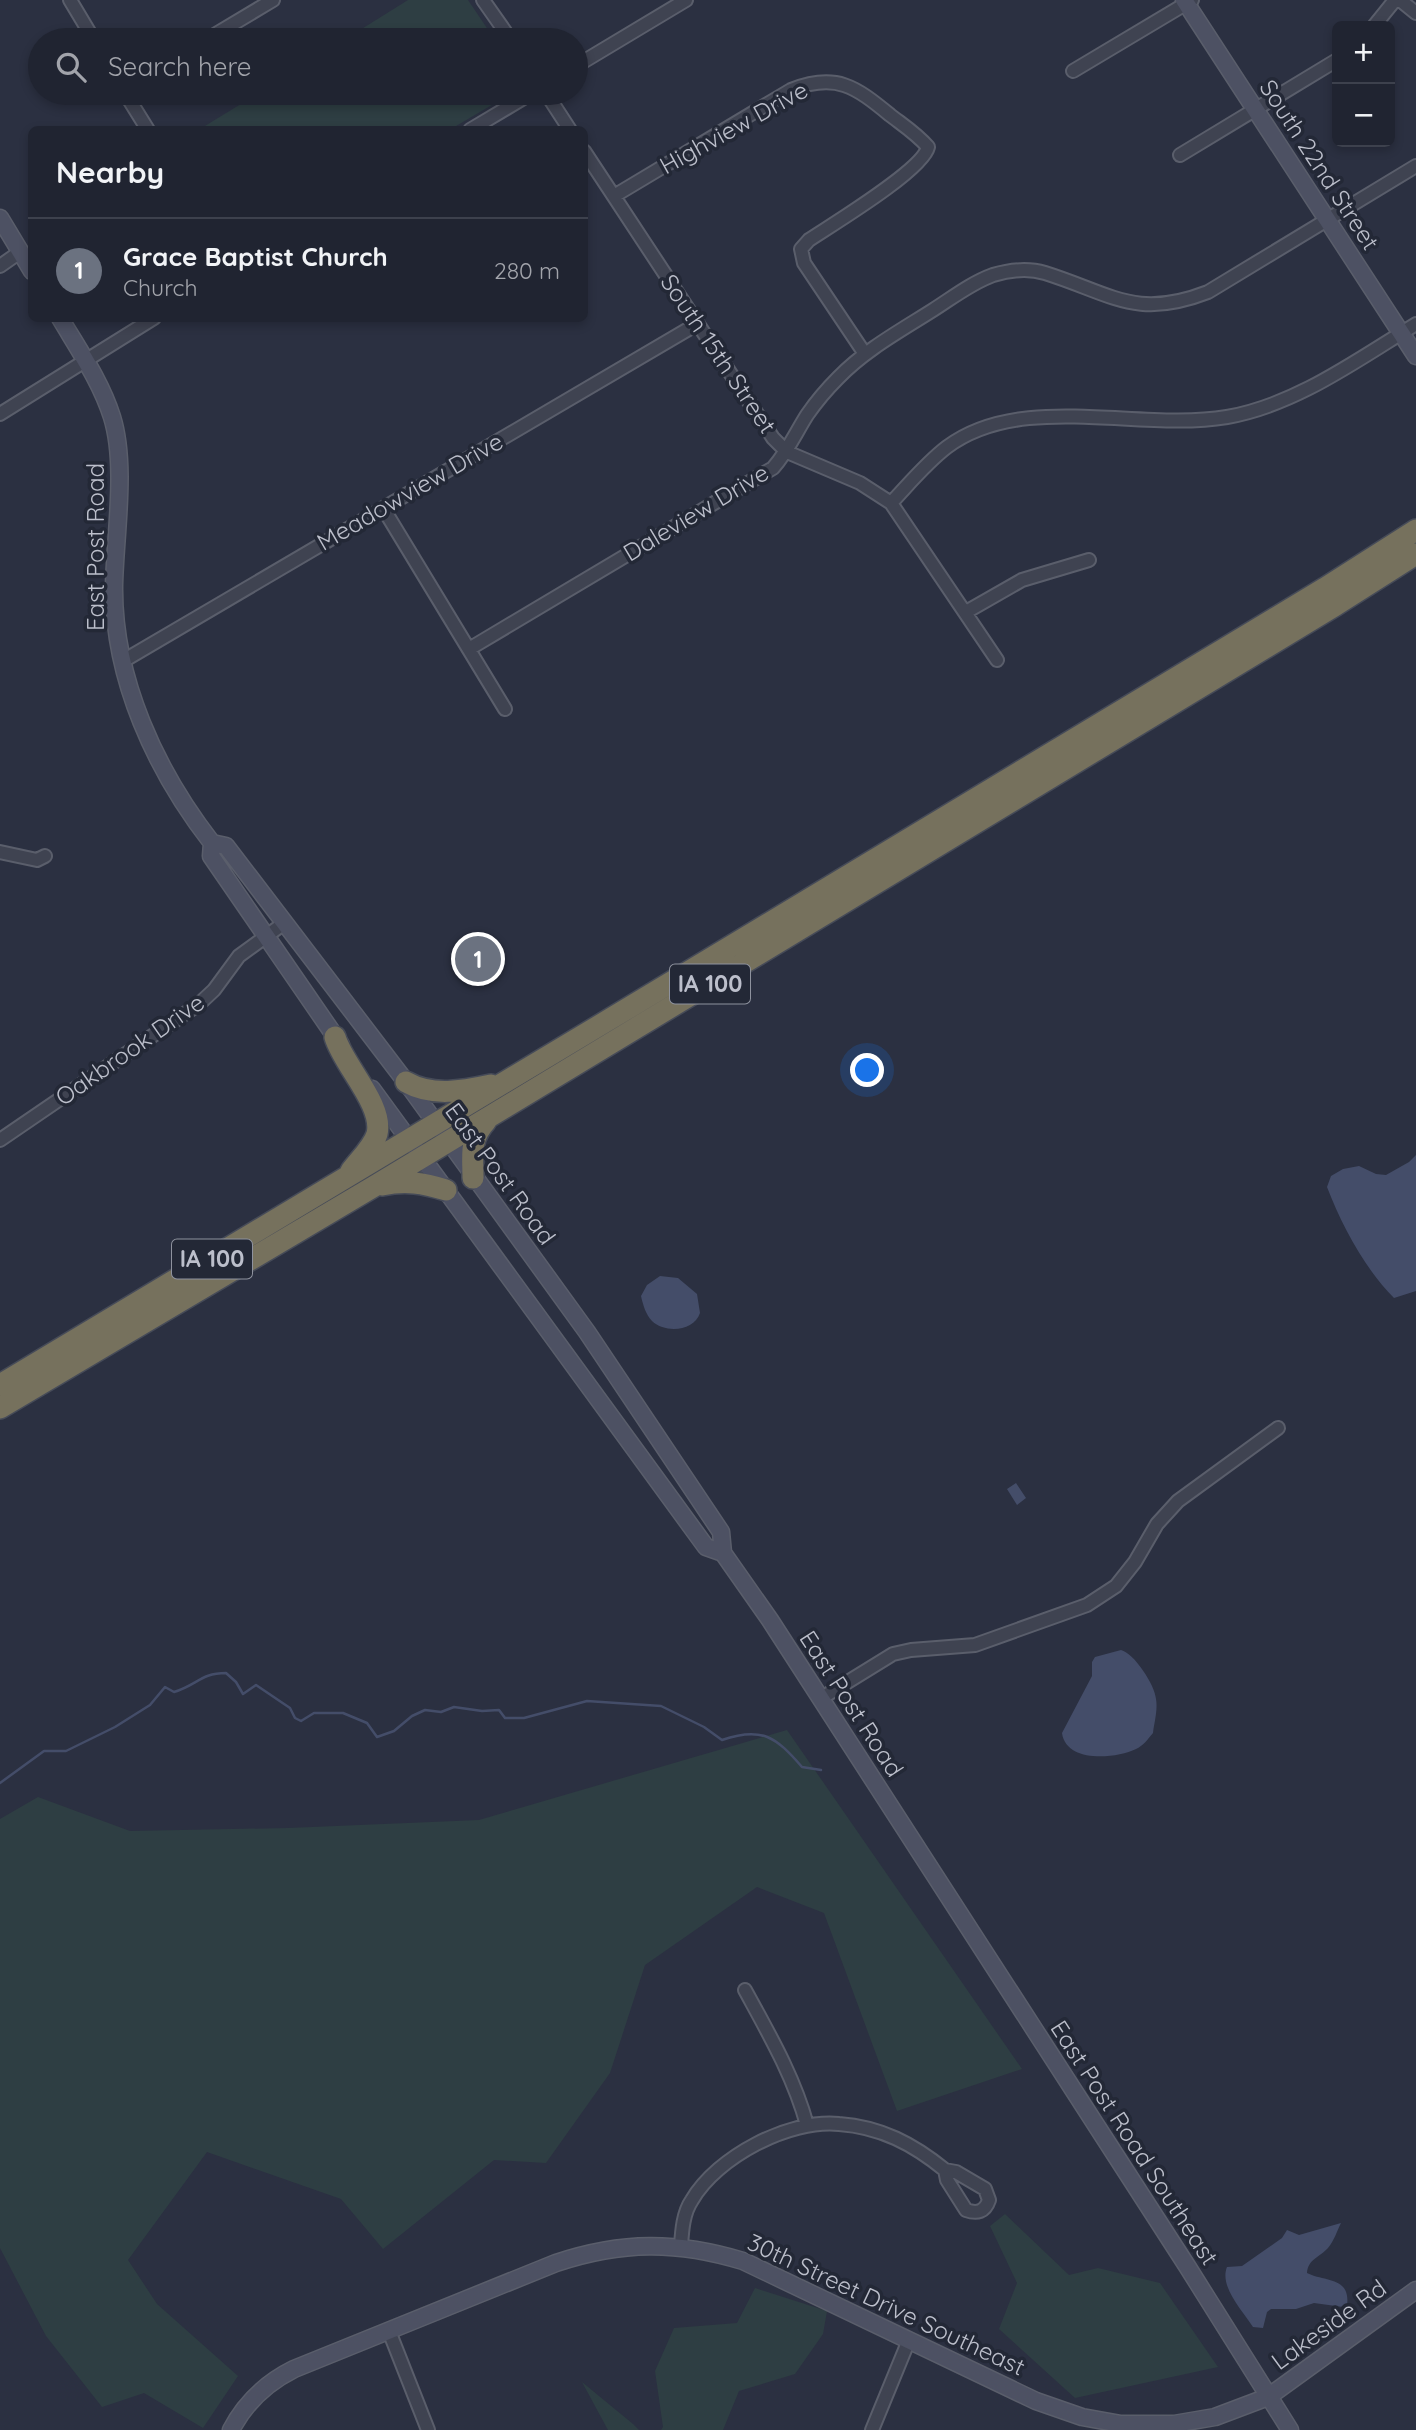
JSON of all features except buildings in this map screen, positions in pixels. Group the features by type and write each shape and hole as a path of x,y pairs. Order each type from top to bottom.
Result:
{"highway":[{"name":"IA 100","path":"0,1408 373,1187 416,1149 435,1124 1325,588 1416,530"},
{"name":"IA 100","path":"0,1385 342,1182 416,1149 448,1142 1416,554"},
{"path":"335,1037 339,1052 376,1117 377,1134 342,1182"},
{"path":"406,1082 420,1090 451,1091 503,1083"},
{"path":"473,1178 475,1133 489,1117"},
{"path":"373,1187 407,1181 422,1182 446,1190"}],"main road":[{"name":"South 22nd Street","path":"1187,1 1416,356"},
{"path":"0,218 28,265"},
{"name":"East Post Road","path":"62,322 85,359 112,417 118,446 114,589 116,626 135,707 155,753 180,799 212,843 211,856 335,1037 706,1547 723,1553"},
{"name":"East Post Road","path":"212,843 226,845 283,924 406,1082 587,1332 721,1532 723,1553 939,1881"},
{"name":"East Post Road Southeast","path":"939,1881 1290,2430"},
{"name":"30th Street Drive Southeast","path":"231,2430 248,2403 279,2376 578,2256 628,2246 681,2246 721,2254 762,2269 1036,2401 1098,2421 1142,2426 1194,2421 1224,2414 1268,2397"},
{"name":"Lakeside Rd","path":"1268,2397 1416,2290"}],"street":[{"path":"69,0 86,28"},
{"path":"226,28 273,0"},
{"path":"483,0 503,28"},
{"path":"588,59 686,0"},
{"path":"1378,21 1397,0 1416,13"},
{"path":"1073,71 1187,1"},
{"path":"1180,155 1332,64"},
{"name":"Highview Drive","path":"614,196 791,90 810,83 828,81 862,92 928,147 926,155 890,185 809,240 801,249 804,263 865,354"},
{"path":"132,105 146,126"},
{"path":"477,126 512,105"},
{"path":"554,105 567,126"},
{"name":"South 15th Street","path":"588,157 773,438 787,452 860,483 891,503 997,660"},
{"name":"Daleview Drive","path":"469,649 773,468 787,452 807,415 838,377 865,354 976,283 992,275 1018,270 1043,272 1126,302 1143,305 1187,300 1208,292 1416,166"},
{"path":"0,266 20,252"},
{"path":"0,414 147,322"},
{"name":"Meadowview Drive","path":"123,661 697,324"},
{"path":"891,503 947,446 1003,421 1033,417 1190,421 1227,417 1293,396 1416,324"},
{"path":"383,508 505,709"},
{"path":"966,612 1022,580 1089,560"},
{"path":"0,852 37,860 45,856"},
{"name":"Oakbrook Drive","path":"0,1140 199,1004 214,990 239,956 283,924"},
{"path":"820,1699 893,1654 975,1645 1074,1610 1104,1595 1127,1574 1157,1524 1178,1501 1279,1428"},
{"path":"745,1990 785,2064 807,2125"},
{"path":"681,2246 682,2228 690,2202 708,2178 761,2142 807,2125 836,2123 896,2136 945,2170"},
{"path":"389,2331 428,2430"},
{"path":"872,2430 909,2340"}],"shaded area":[{"path":"408,0 468,0 487,28 363,28"},
{"path":"239,105 492,105 456,126 205,126"},
{"path":"787,1730 1022,2069 897,2111 824,1913 757,1887 645,1965 610,2073 546,2163 494,2160 383,2249 341,2199 207,2152 128,2260 157,2304 238,2376 203,2428 144,2393 102,2407 46,2336 0,2248 0,1819 38,1797 130,1831 479,1820"},
{"path":"1005,2214 1069,2275 1098,2268 1160,2283 1218,2367 1075,2398 999,2329 1017,2283 990,2226"},
{"path":"755,2288 827,2311 823,2334 795,2374 739,2391 723,2430 661,2430 663,2427 655,2371 674,2328 737,2323"},
{"path":"582,2382 633,2424 639,2430 608,2430"}],"water":[{"path":"1416,1155 1416,1291 1394,1298 1373,1274 1355,1246 1327,1187 1331,1176 1343,1169 1359,1166 1376,1174 1386,1175"},
{"path":"660,1276 678,1278 697,1294 700,1313 692,1324 679,1329 665,1328 648,1316 641,1296 647,1285"},
{"path":"1016,1483 1026,1498 1017,1505 1007,1489"},
{"path":"1121,1650 1138,1663 1155,1693 1157,1708 1153,1733 1136,1749 1116,1755 1093,1756 1072,1750 1065,1743 1062,1733 1092,1676 1092,1662 1095,1657"},
{"path":"1341,2223 1330,2245 1312,2261 1307,2273 1341,2285 1347,2296 1347,2306 1314,2303 1296,2309 1271,2309 1267,2312 1263,2328 1253,2327 1229,2291 1225,2275 1227,2267 1242,2266 1282,2238 1287,2230 1299,2235"}],"waterway":[{"path":"0,1783 44,1751 66,1751 115,1727 150,1705 165,1687 174,1692 205,1677 226,1673 236,1682 243,1694 256,1685 290,1708 295,1718 301,1721 314,1713 343,1713 367,1723 377,1737 394,1731 412,1716 425,1710 441,1712 454,1707 482,1711 499,1710 505,1718 524,1718 587,1701 661,1706 704,1727 722,1740 748,1734 767,1737 784,1748 802,1767 821,1770"}],"place":[{"name":"Grace Baptist Church","path":"478,959"}]}
